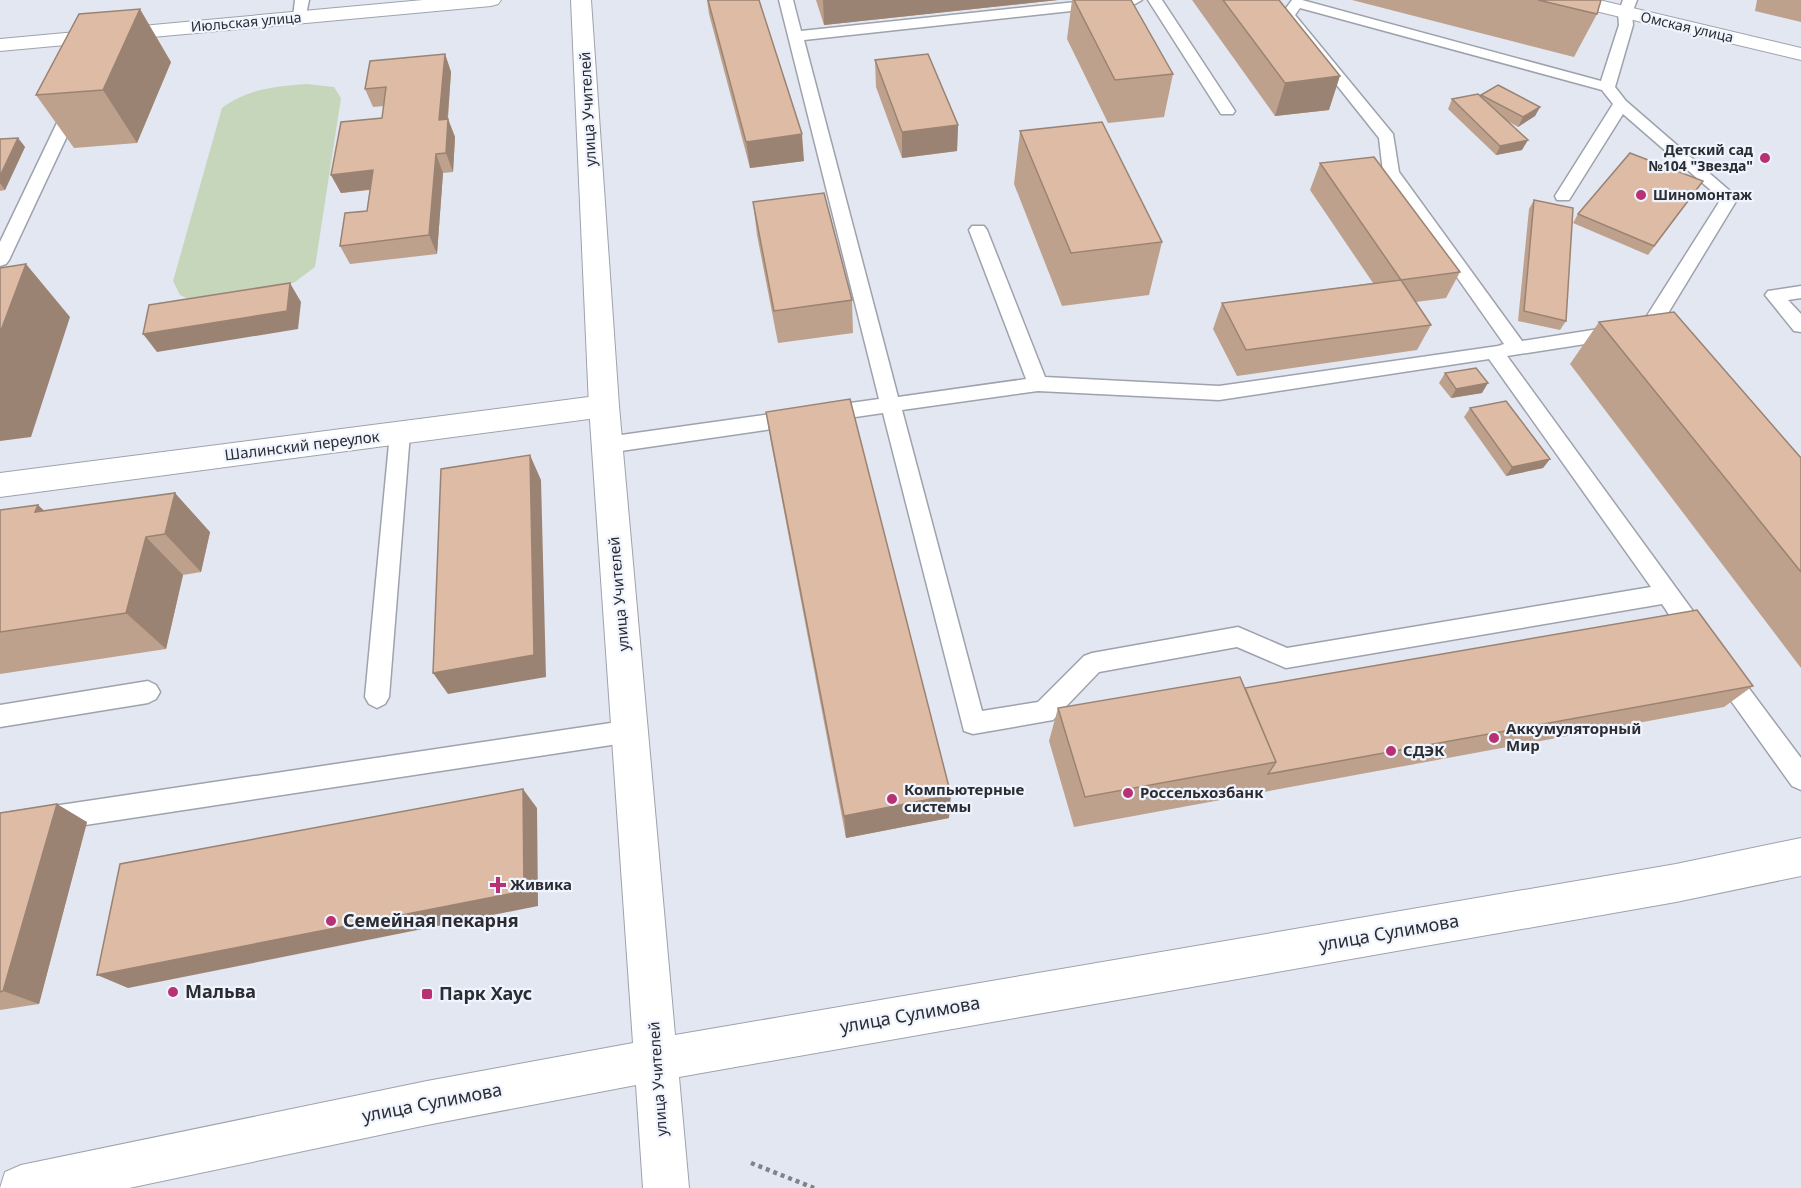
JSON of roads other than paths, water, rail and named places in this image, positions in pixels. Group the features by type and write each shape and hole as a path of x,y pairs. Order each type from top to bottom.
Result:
{"street":[{"name":"Июльская улица","path":"0,45 107,35 301,9 491,0"},
{"name":"улица Учителей","path":"581,0 604,406 666,1188"},
{"name":"Омская улица","path":"1573,0 1628,6 1801,54"},
{"name":"Шалинский переулок","path":"0,486 604,406"},
{"name":"улица Сулимова","path":"21,1188 427,1103 657,1060 1664,885 1801,857"}],"lane":[{"path":"786,0 973,723 1044,712 1092,663 1238,637 1286,658 1667,594"},
{"path":"796,36 1135,0"},
{"path":"1155,0 1227,111"},
{"path":"607,445 1038,384 1219,393 1518,349 1649,328 1730,198 1621,105 1607,87 1297,3 1288,15 1387,137 1391,172 1518,349"},
{"path":"1607,87 1626,25 1628,6"},
{"path":"97,54 107,35"},
{"path":"0,260 82,86"},
{"path":"1563,196 1621,105"},
{"path":"0,217 21,214"},
{"path":"978,230 1038,384"},
{"path":"1801,292 1774,295 1801,326"},
{"path":"1494,352 1801,778"},
{"path":"377,697 400,433"},
{"path":"0,716 148,692"},
{"path":"0,826 631,731"}],"place":[{"name":"Детский сад №104 \"Звезда\"","path":"1765,158"},
{"name":"Шиномонтаж","path":"1641,195"},
{"name":"Аккумуляторный Мир","path":"1494,738"},
{"name":"СДЭК","path":"1391,751"},
{"name":"Россельхозбанк","path":"1128,793"},
{"name":"Компьютерные системы","path":"892,799"},
{"name":"Живика","path":"498,885"},
{"name":"Семейная пекарня","path":"331,921"},
{"name":"Мальва","path":"173,992"},
{"name":"Парк Хаус","path":"427,994"}]}
